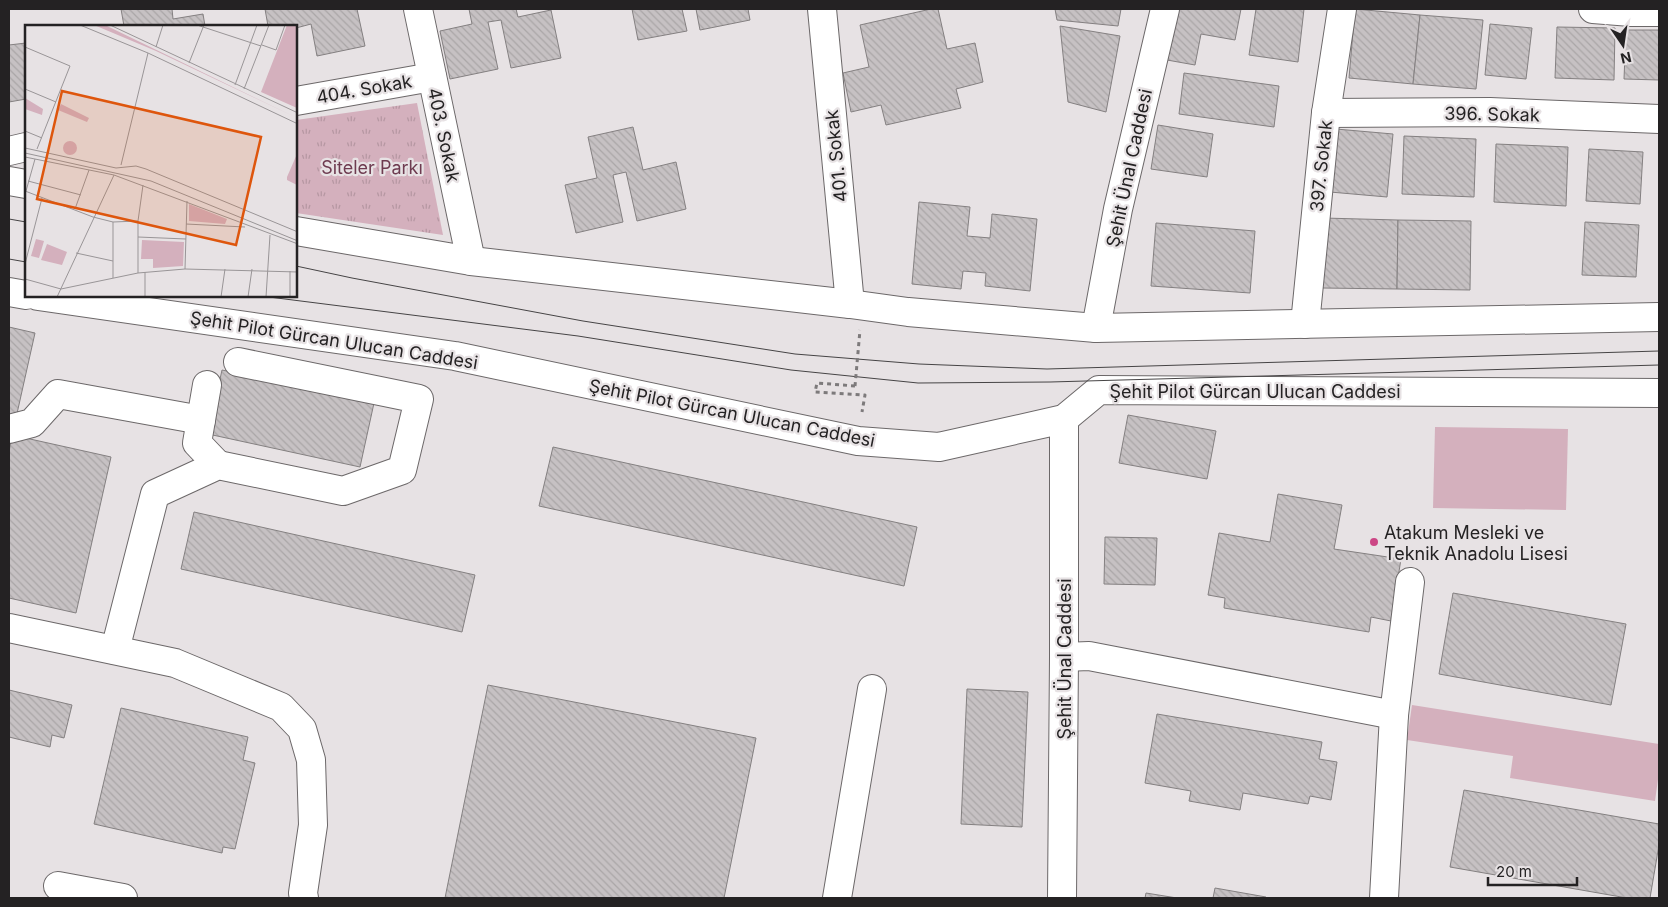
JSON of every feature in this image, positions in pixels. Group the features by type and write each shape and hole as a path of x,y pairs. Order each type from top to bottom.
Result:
{"street":[{"name":"403. Sokak","path":"418,9 471,261"},
{"name":"401. Sokak","path":"822,9 850,304"},
{"name":"Şehit Ünal Caddesi","path":"1096,328 1118,209 1165,9"},
{"name":"397. Sokak","path":"1305,324 1326,113 1342,9"},
{"path":"1593,9 1659,12"},
{"name":"404. Sokak","path":"298,101 432,77"},
{"name":"396. Sokak","path":"1326,113 1490,112 1659,119"},
{"path":"9,150 25,148"},
{"path":"9,181 25,184"},
{"path":"298,231 471,261 908,312 1096,328 1659,317"},
{"path":"9,292 25,295"},
{"name":"Şehit Pilot Gürcan Ulucan Caddesi","path":"52,298 455,356 858,441 939,447 1064,419 1099,390 1659,393"},
{"path":"208,385 197,443 218,465 343,491 402,470 419,399 238,362"},
{"path":"9,429 32,423 58,394 201,420"},
{"name":"Şehit Ünal Caddesi","path":"1062,898 1064,419"},
{"path":"115,650 155,494 218,465"},
{"path":"1384,898 1394,715 1410,582"},
{"path":"9,628 175,662 281,707 302,729 311,760 313,825 297,896"},
{"path":"1064,657 1090,656 1394,715"},
{"path":"837,898 872,689"},
{"path":"58,886 123,898"}],"path":[{"path":"860,330 855,386 817,383 815,392 865,396"}],"green space":[{"name":"Siteler Parkı","path":"417,103 443,235 298,213 298,120"},
{"path":"1435,427 1568,429 1566,510 1433,508"},
{"path":"1412,705 1659,744 1659,772 1655,801 1510,778 1513,756 1407,740"}],"building":[{"path":"121,9 172,9 173,19 203,14 205,25 124,25"},
{"path":"265,9 357,9 365,46 317,56 311,24 298,27 298,25 268,25"},
{"path":"469,9 516,9 518,17 551,10 561,58 511,68 501,20 488,22 498,69 450,79 440,31 472,24"},
{"path":"632,9 682,9 687,31 638,40"},
{"path":"696,9 748,9 750,20 700,30"},
{"path":"938,9 947,49 975,43 983,82 956,89 961,108 886,125 881,105 851,112 843,73 869,67 860,25"},
{"path":"1055,9 1121,9 1118,26 1057,20"},
{"path":"1176,9 1241,9 1235,40 1201,34 1195,65 1167,60"},
{"path":"1256,9 1304,9 1298,62 1249,55"},
{"path":"1355,9 1420,15 1413,84 1349,78"},
{"path":"1420,15 1483,20 1476,89 1413,84"},
{"path":"1490,24 1532,28 1526,79 1485,75"},
{"path":"1060,26 1120,36 1106,112 1068,102"},
{"path":"1557,27 1615,28 1614,80 1555,78"},
{"path":"1626,30 1659,30 1659,80 1624,79"},
{"path":"25,43 25,99 9,102 9,45"},
{"path":"1184,73 1279,86 1274,127 1179,114"},
{"path":"1158,125 1213,134 1207,177 1151,169"},
{"path":"633,127 643,170 676,162 686,209 637,221 626,172 613,175 623,222 576,233 565,185 597,178 588,137"},
{"path":"1336,129 1393,134 1387,197 1330,192"},
{"path":"1404,136 1476,139 1474,197 1402,194"},
{"path":"1496,144 1568,147 1566,206 1494,202"},
{"path":"1589,149 1643,152 1640,204 1586,201"},
{"path":"919,202 970,207 967,236 990,238 992,214 1037,219 1030,291 985,286 986,273 963,271 961,289 912,284"},
{"path":"1323,218 1398,220 1397,289 1322,288"},
{"path":"1398,220 1471,221 1470,290 1397,289"},
{"path":"1585,222 1639,225 1636,277 1582,275"},
{"path":"1156,223 1255,231 1250,293 1151,286"},
{"path":"9,327 35,333 16,418 9,416"},
{"path":"222,370 374,403 360,467 208,434"},
{"path":"1128,415 1216,431 1207,479 1119,463"},
{"path":"12,435 111,457 76,613 9,598 9,452"},
{"path":"553,447 917,527 904,586 539,506"},
{"path":"1278,494 1342,505 1334,549 1401,559 1391,621 1371,617 1369,632 1224,608 1225,598 1208,595 1219,533 1270,542"},
{"path":"194,512 475,575 462,632 181,569"},
{"path":"1105,537 1157,538 1155,585 1104,584"},
{"path":"1453,593 1626,624 1611,705 1439,674"},
{"path":"488,685 756,738 724,898 445,898"},
{"path":"967,689 1028,692 1022,827 961,824"},
{"path":"9,690 72,705 64,738 52,735 50,747 9,737"},
{"path":"121,708 248,737 243,760 255,763 235,849 223,847 222,853 94,824"},
{"path":"1157,714 1322,742 1319,759 1337,762 1331,800 1310,796 1308,804 1243,793 1240,810 1189,801 1191,791 1145,783"},
{"path":"1464,790 1659,824 1659,845 1650,898 1627,898 1450,867"},
{"path":"1215,888 1266,897 1266,898 1213,898"},
{"path":"1146,893 1177,898 1145,898"}],"tram line":[{"path":"9,219 25,222"},
{"path":"9,259 25,262"},
{"path":"298,266 583,321 795,354 919,364 1047,369 1659,351"},
{"path":"277,298 578,336 791,370 918,383 1050,382 1659,365"}],"place":[{"name":"Atakum Mesleki ve Teknik Anadolu Lisesi","path":"1374,542"}]}
